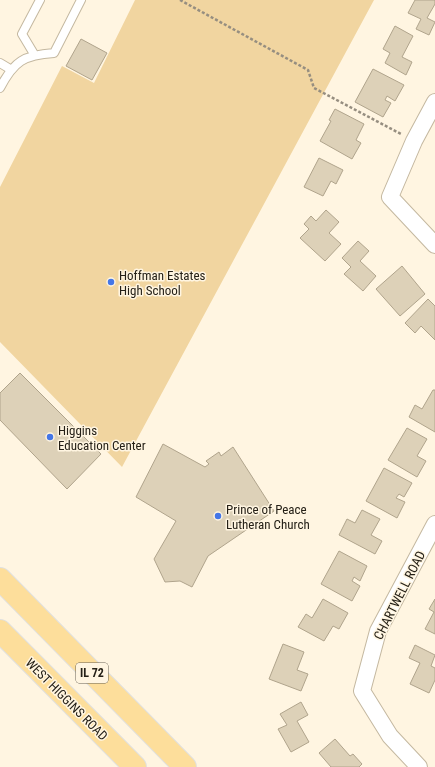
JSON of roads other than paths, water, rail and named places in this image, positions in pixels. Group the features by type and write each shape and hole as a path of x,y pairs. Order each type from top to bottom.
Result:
{"main road":[{"name":"IL 72","path":"0,579 185,767"},
{"name":"WEST HIGGINS ROAD","path":"0,631 135,767"}],"street":[{"path":"435,102 414,141 390,197 435,245"},
{"name":"CHARTWELL ROAD","path":"419,767 390,736 362,691 378,631 435,524"}],"lane":[{"path":"34,54 22,34 40,0"},
{"path":"0,88 10,69 34,54 54,53 81,0"},
{"path":"0,63 10,69"}],"place":[{"name":"Hoffman Estates High School","path":"111,282"},
{"name":"Higgins Education Center","path":"50,437"},
{"name":"Prince of Peace Lutheran Church","path":"218,516"}]}
